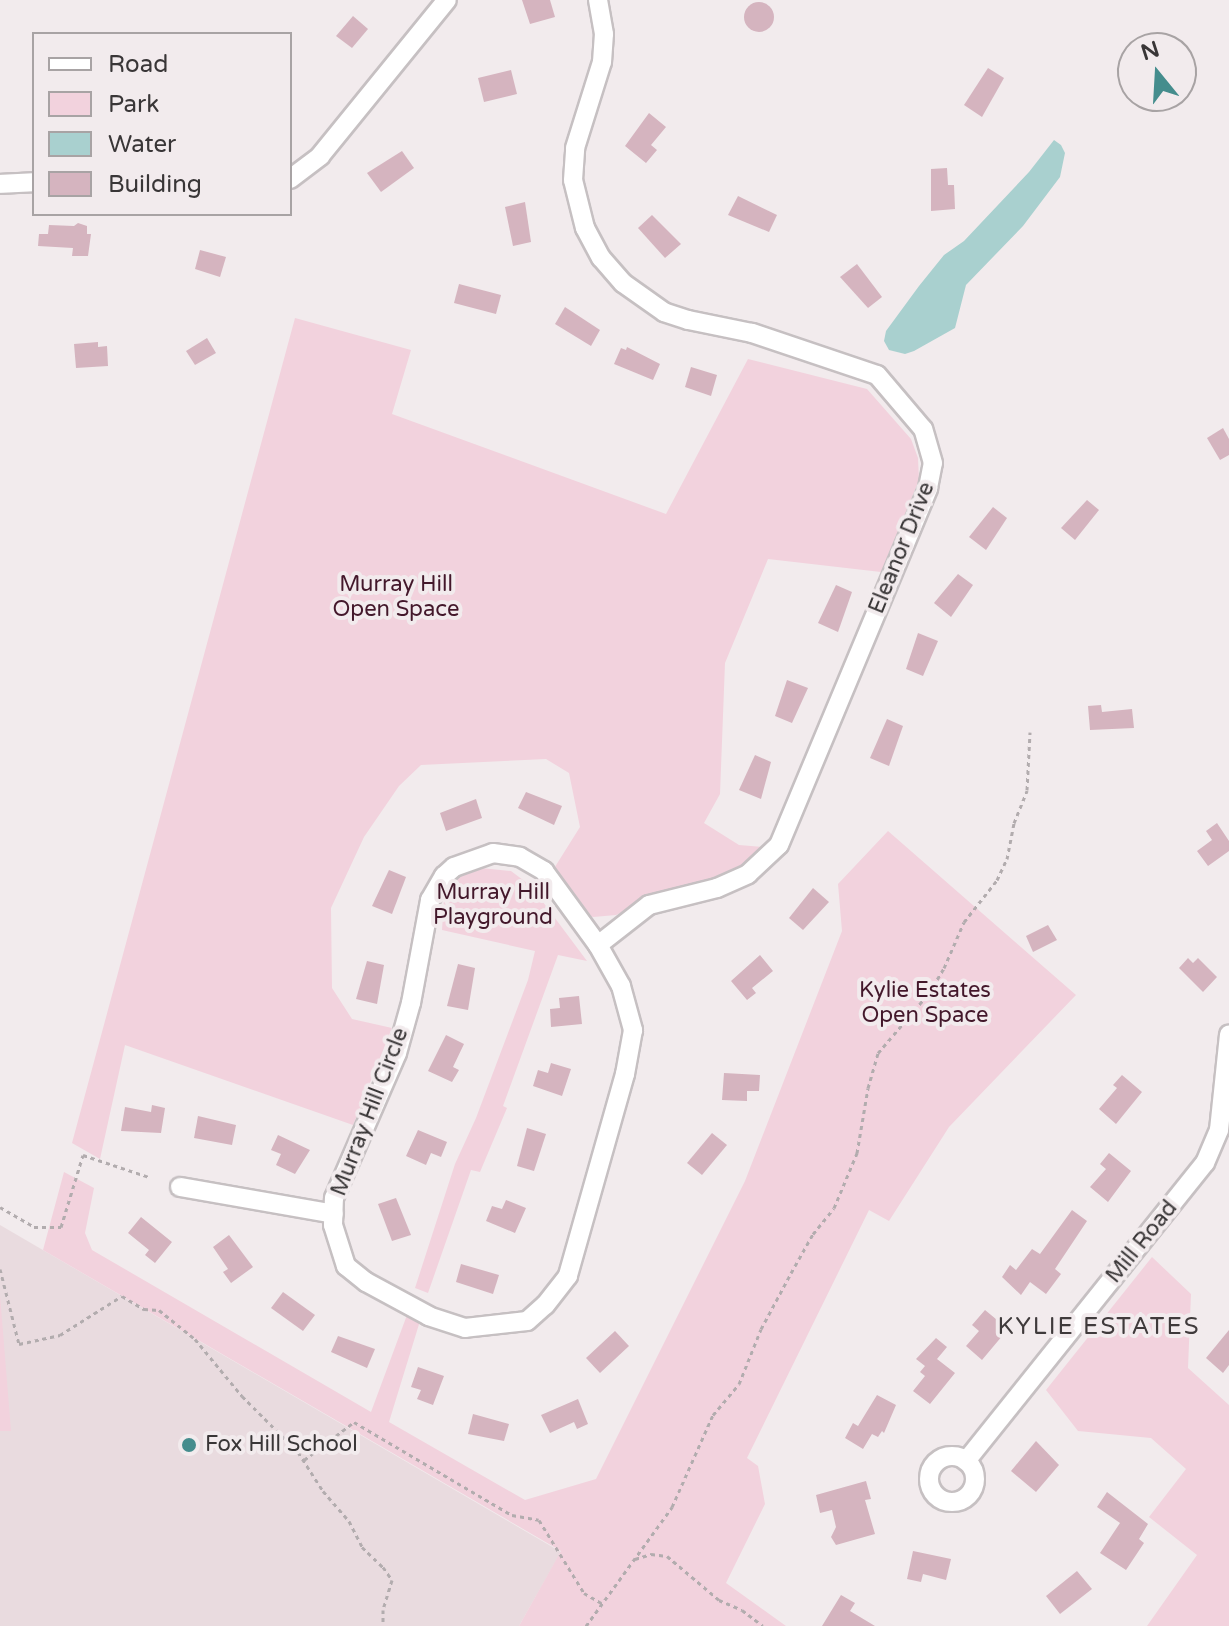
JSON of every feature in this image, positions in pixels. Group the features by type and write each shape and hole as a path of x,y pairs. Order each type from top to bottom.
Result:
{"street":[{"path":"292,177 320,156 447,0"},
{"name":"Eleanor Drive","path":"598,0 604,34 602,62 579,131 573,164 579,212 601,258 623,283 664,312 752,333 877,375 923,429 933,463 928,488 779,845 764,862 737,880 649,905 598,945"},
{"path":"0,184 32,182"},
{"name":"Murray Hill Circle","path":"493,853 520,857 544,871 598,945 626,1000 631,1040 625,1074 568,1276 545,1305 527,1321 494,1328 465,1328 429,1316 366,1282 346,1266 337,1245 334,1214 339,1185 397,1053 411,1003 430,900 444,876 479,855 493,853"},
{"name":"Mill Road","path":"966,1461 1205,1163 1219,1130 1229,1035"},
{"path":"180,1187 334,1214"}],"path":[{"path":"586,1626 672,1507 713,1415 739,1384 761,1329 791,1273 813,1234 834,1208 857,1153 878,1053 929,993 944,968 964,922 997,880 1007,859 1014,823 1027,790 1030,732"},
{"path":"0,1207 34,1227 61,1227 83,1155 149,1177"},
{"path":"0,1269 19,1344 60,1335 122,1296 144,1309 159,1310 214,1359 242,1396 304,1460 323,1491 349,1521 362,1547 392,1580 383,1610 383,1626"},
{"path":"304,1460 354,1422 512,1515 539,1520 584,1593 601,1603"},
{"path":"635,1559 651,1554 667,1556 719,1600 742,1610 763,1626"}],"shaded area":[{"name":"Fox Hill School","path":"0,1225 561,1552 519,1626 0,1626"}],"green space":[{"name":"Murray Hill Open Space","path":"295,318 411,350 392,414 666,514 748,359 867,389 911,439 918,458 919,480 881,572 768,559 725,663 720,794 704,823 739,845 763,847 746,865 726,878 645,901 616,915 593,917 587,915 553,870 580,827 569,773 546,759 421,765 399,786 364,837 331,908 332,988 352,1019 392,1028 353,1125 125,1045 100,1159 72,1143"},
{"name":"Kylie Estates Open Space","path":"888,831 1076,995 949,1127 889,1221 869,1210 747,1458 758,1466 765,1504 726,1583 786,1626 519,1626 561,1551 43,1250 64,1172 94,1188 85,1233 92,1250 371,1412 407,1315 420,1321 389,1422 525,1500 596,1479 745,1181 842,931 838,884"},
{"name":"Murray Hill Playground","path":"481,868 511,871 531,886 587,961 558,955 503,1106 507,1108 480,1172 471,1170 428,1293 415,1288 455,1164 476,1118 528,980 535,951 442,930 444,899 449,889 460,876"},
{"path":"1152,1257 1191,1294 1188,1368 1229,1405 1229,1626 1147,1626 1197,1555 1149,1517 1186,1469 1151,1438 1078,1431 1046,1390"},
{"path":"0,1295 11,1431 0,1431"}],"water":[{"path":"1054,140 1065,153 1060,177 1023,226 966,285 955,328 905,354 889,350 884,341 886,331 919,286 944,255 964,241 1029,172"}],"building":[{"path":"522,0 550,0 555,17 530,24"},
{"path":"759,2 765,3 773,11 773,23 765,31 759,32 753,31 745,23 744,17 745,11 753,3"},
{"path":"353,16 368,29 352,48 336,36"},
{"path":"988,68 1004,78 982,117 964,105"},
{"path":"511,70 517,94 484,102 478,78"},
{"path":"649,113 666,127 651,145 657,150 646,163 625,146"},
{"path":"402,151 414,168 381,192 367,173"},
{"path":"947,168 948,185 954,185 955,209 931,211 931,169"},
{"path":"738,196 777,215 769,232 728,215"},
{"path":"525,202 531,242 513,246 505,207"},
{"path":"652,215 681,244 665,258 638,228"},
{"path":"78,223 87,226 87,234 91,234 88,256 72,256 73,248 38,246 39,234 48,234 49,225 74,226"},
{"path":"200,250 226,257 220,277 195,269"},
{"path":"857,264 882,297 868,308 840,277"},
{"path":"459,284 501,295 496,314 454,303"},
{"path":"565,307 600,330 591,346 555,324"},
{"path":"207,338 216,353 195,365 186,351"},
{"path":"98,342 98,347 107,346 108,366 76,368 74,344"},
{"path":"627,347 660,364 653,380 614,364 621,348 626,350"},
{"path":"691,367 717,375 711,396 685,387"},
{"path":"1223,428 1229,439 1229,455 1220,460 1207,438"},
{"path":"1087,500 1099,510 1075,540 1061,528"},
{"path":"993,507 1007,518 986,550 969,537"},
{"path":"958,574 973,585 951,617 934,603"},
{"path":"836,585 852,592 838,632 818,623"},
{"path":"918,633 938,641 923,676 906,669"},
{"path":"787,680 808,688 792,723 775,716"},
{"path":"1101,705 1102,712 1132,709 1134,728 1090,730 1088,706"},
{"path":"887,719 903,726 889,766 870,758"},
{"path":"755,755 771,762 761,799 739,790"},
{"path":"526,792 562,806 554,825 518,808"},
{"path":"476,799 482,818 446,831 440,813"},
{"path":"1217,823 1229,841 1229,851 1208,866 1197,851 1212,840 1206,831"},
{"path":"389,870 406,877 392,914 372,906"},
{"path":"813,888 829,902 803,930 789,918"},
{"path":"1048,925 1057,940 1033,952 1026,936"},
{"path":"760,955 773,971 752,988 756,993 747,1000 731,981"},
{"path":"1188,958 1193,963 1198,958 1217,977 1203,992 1179,968"},
{"path":"367,961 384,965 377,1004 356,999"},
{"path":"458,964 475,968 468,1010 447,1006"},
{"path":"579,996 582,1024 551,1027 550,1009 560,1008 559,998"},
{"path":"446,1035 464,1044 453,1067 459,1070 452,1082 428,1071"},
{"path":"551,1063 571,1069 562,1096 533,1086 538,1070 548,1073"},
{"path":"724,1073 760,1075 759,1091 747,1091 747,1101 722,1100"},
{"path":"1122,1075 1142,1092 1116,1124 1099,1109 1117,1088 1113,1085"},
{"path":"152,1105 165,1108 161,1133 121,1131 125,1107 151,1112"},
{"path":"198,1116 236,1125 232,1145 194,1138"},
{"path":"527,1128 546,1134 534,1171 517,1166"},
{"path":"418,1130 447,1142 441,1157 431,1153 426,1165 406,1156"},
{"path":"712,1133 727,1145 702,1175 687,1163"},
{"path":"278,1135 310,1150 295,1174 276,1165 281,1154 271,1150"},
{"path":"1109,1153 1131,1171 1108,1202 1090,1187 1106,1169 1100,1164"},
{"path":"396,1198 411,1235 392,1241 378,1204"},
{"path":"506,1200 526,1208 515,1233 486,1221 492,1206 502,1209"},
{"path":"1072,1210 1087,1221 1055,1269 1061,1274 1046,1294 1030,1282 1021,1295 1002,1277 1010,1265 1016,1270 1032,1249 1040,1254"},
{"path":"141,1217 172,1242 155,1263 145,1255 149,1250 128,1233"},
{"path":"229,1235 253,1267 231,1283 223,1272 228,1269 213,1247"},
{"path":"461,1264 499,1275 493,1294 456,1282"},
{"path":"283,1292 315,1315 303,1331 271,1308"},
{"path":"985,1310 1008,1329 982,1360 966,1346 979,1331 972,1325"},
{"path":"1229,1330 1229,1365 1223,1373 1206,1358"},
{"path":"615,1331 629,1346 600,1373 586,1358"},
{"path":"338,1336 375,1349 367,1368 331,1352"},
{"path":"936,1338 947,1347 937,1359 955,1373 930,1404 913,1391 925,1376 920,1372 925,1366 916,1359"},
{"path":"418,1367 444,1376 433,1405 417,1399 421,1390 411,1387"},
{"path":"877,1395 896,1405 884,1433 882,1431 878,1437 872,1434 863,1449 845,1438 853,1423 858,1426"},
{"path":"578,1399 588,1424 577,1429 574,1422 550,1433 541,1415"},
{"path":"473,1414 509,1424 504,1441 468,1434"},
{"path":"1036,1441 1059,1465 1036,1492 1011,1471"},
{"path":"866,1481 871,1499 865,1500 875,1534 836,1545 831,1537 836,1527 832,1510 820,1513 816,1495"},
{"path":"1107,1492 1148,1524 1139,1539 1144,1543 1126,1570 1100,1553 1120,1523 1097,1507"},
{"path":"913,1551 951,1559 946,1580 923,1574 921,1582 907,1579"},
{"path":"1077,1571 1092,1589 1060,1614 1046,1596"},
{"path":"841,1595 855,1603 850,1611 875,1626 822,1626"}],"place":[{"name":"Fox Hill School","path":"189,1445"}],"district":[{"name":"KYLIE ESTATES","path":"1099,1327"}]}
